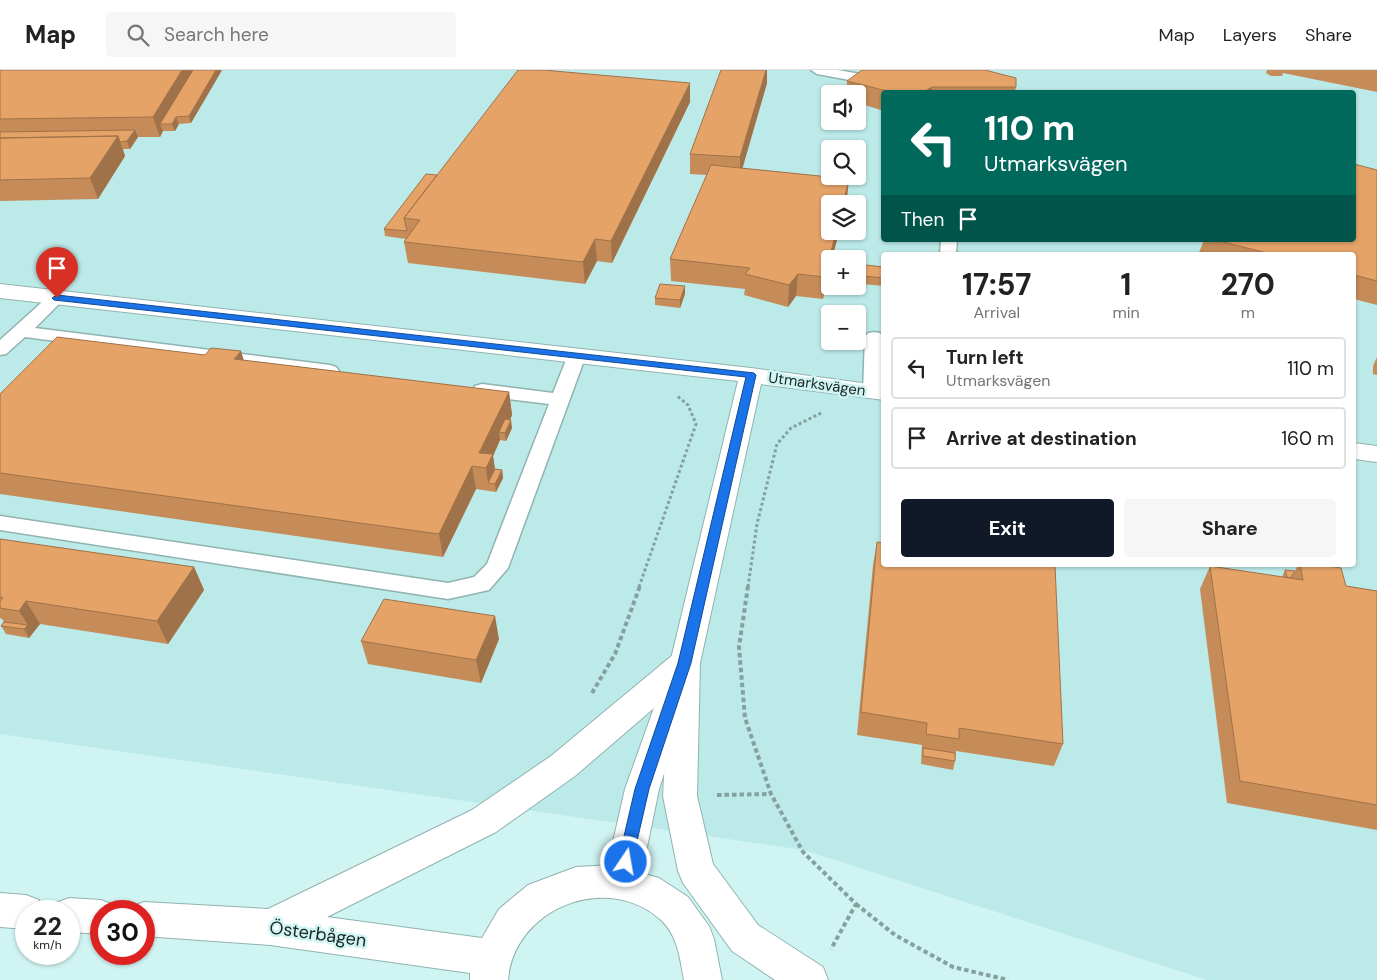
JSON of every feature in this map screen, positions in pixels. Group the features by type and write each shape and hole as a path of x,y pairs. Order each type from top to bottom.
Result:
{"street":[{"name":"Utmarksvägen","path":"0,291 751,375 878,393"},
{"name":"Utmarksvägen","path":"622,881 642,789 685,663 751,375"},
{"path":"1356,451 1377,454"},
{"path":"270,927 484,821 563,766 685,663"},
{"path":"685,663 680,796 696,871 744,938 809,980"},
{"path":"490,969 512,921 544,894 582,881 622,881 658,895 687,922 703,959 703,980"},
{"path":"0,910 15,911"},
{"name":"Österbågen","path":"155,920 270,927 490,969"}],"lane":[{"path":"817,70 855,77"},
{"path":"0,350 57,298"},
{"path":"20,331 344,373"},
{"path":"874,337 878,393"},
{"path":"0,523 448,591 481,584 497,568 577,355"},
{"path":"462,388 560,400"}],"path":[{"path":"635,600 696,424 688,406 670,390"},
{"path":"830,412 820,413 791,428 777,444 757,524 738,647 745,718 771,794 803,852 856,904 895,935 953,967 1008,980"},
{"path":"830,951 856,904"}],"shaded area":[{"path":"0,70 1377,70 1377,980 1207,980 804,850 0,734"}],"building":[{"path":"0,70 182,70 153,117 0,119"},
{"path":"193,70 216,70 189,116 176,117 172,124 160,124"},
{"path":"518,70 543,70 690,83 611,241 595,239 583,262 404,242 420,220 404,218"},
{"path":"721,70 766,70 740,157 690,154"},
{"path":"862,70 985,70 1016,78 1016,87 932,87 927,90 883,90 847,81"},
{"path":"135,130 127,141 120,142 118,136 0,138 0,132"},
{"path":"118,136 90,178 0,180 0,138"},
{"path":"711,165 821,176 821,185 848,185 845,195 821,195 821,240 834,240 831,250 821,250 821,277 798,274 789,285 745,274 750,268 670,259"},
{"path":"1356,165 1377,170 1377,281 1356,276 1356,252 1263,252 1223,242 1356,242"},
{"path":"426,174 437,175 404,218 407,231 384,229"},
{"path":"866,265 881,267 881,278 866,276"},
{"path":"660,284 685,286 680,300 655,298"},
{"path":"57,337 205,355 211,348 241,351 234,359 509,392 479,453 493,454 486,468 472,466 439,534 0,473 0,394"},
{"path":"505,419 511,420 505,433 499,432"},
{"path":"495,469 502,470 495,484 488,483"},
{"path":"0,539 194,567 157,621 26,601 19,611 0,608 0,601 3,598 0,597"},
{"path":"877,542 881,543 881,567 1055,567 1063,744 959,728 959,739 926,734 927,723 861,712"},
{"path":"1210,567 1303,580 1300,567 1335,567 1341,568 1346,586 1377,591 1377,805 1240,781"},
{"path":"1285,570 1295,571 1292,578 1287,577"},
{"path":"384,599 495,616 476,660 361,641"},
{"path":"4,622 28,625 24,629 1,626"},
{"path":"923,748 955,753 955,761 923,756"}],"route":[{"path":"57,298 751,375 685,663 642,789 626,862"}]}
